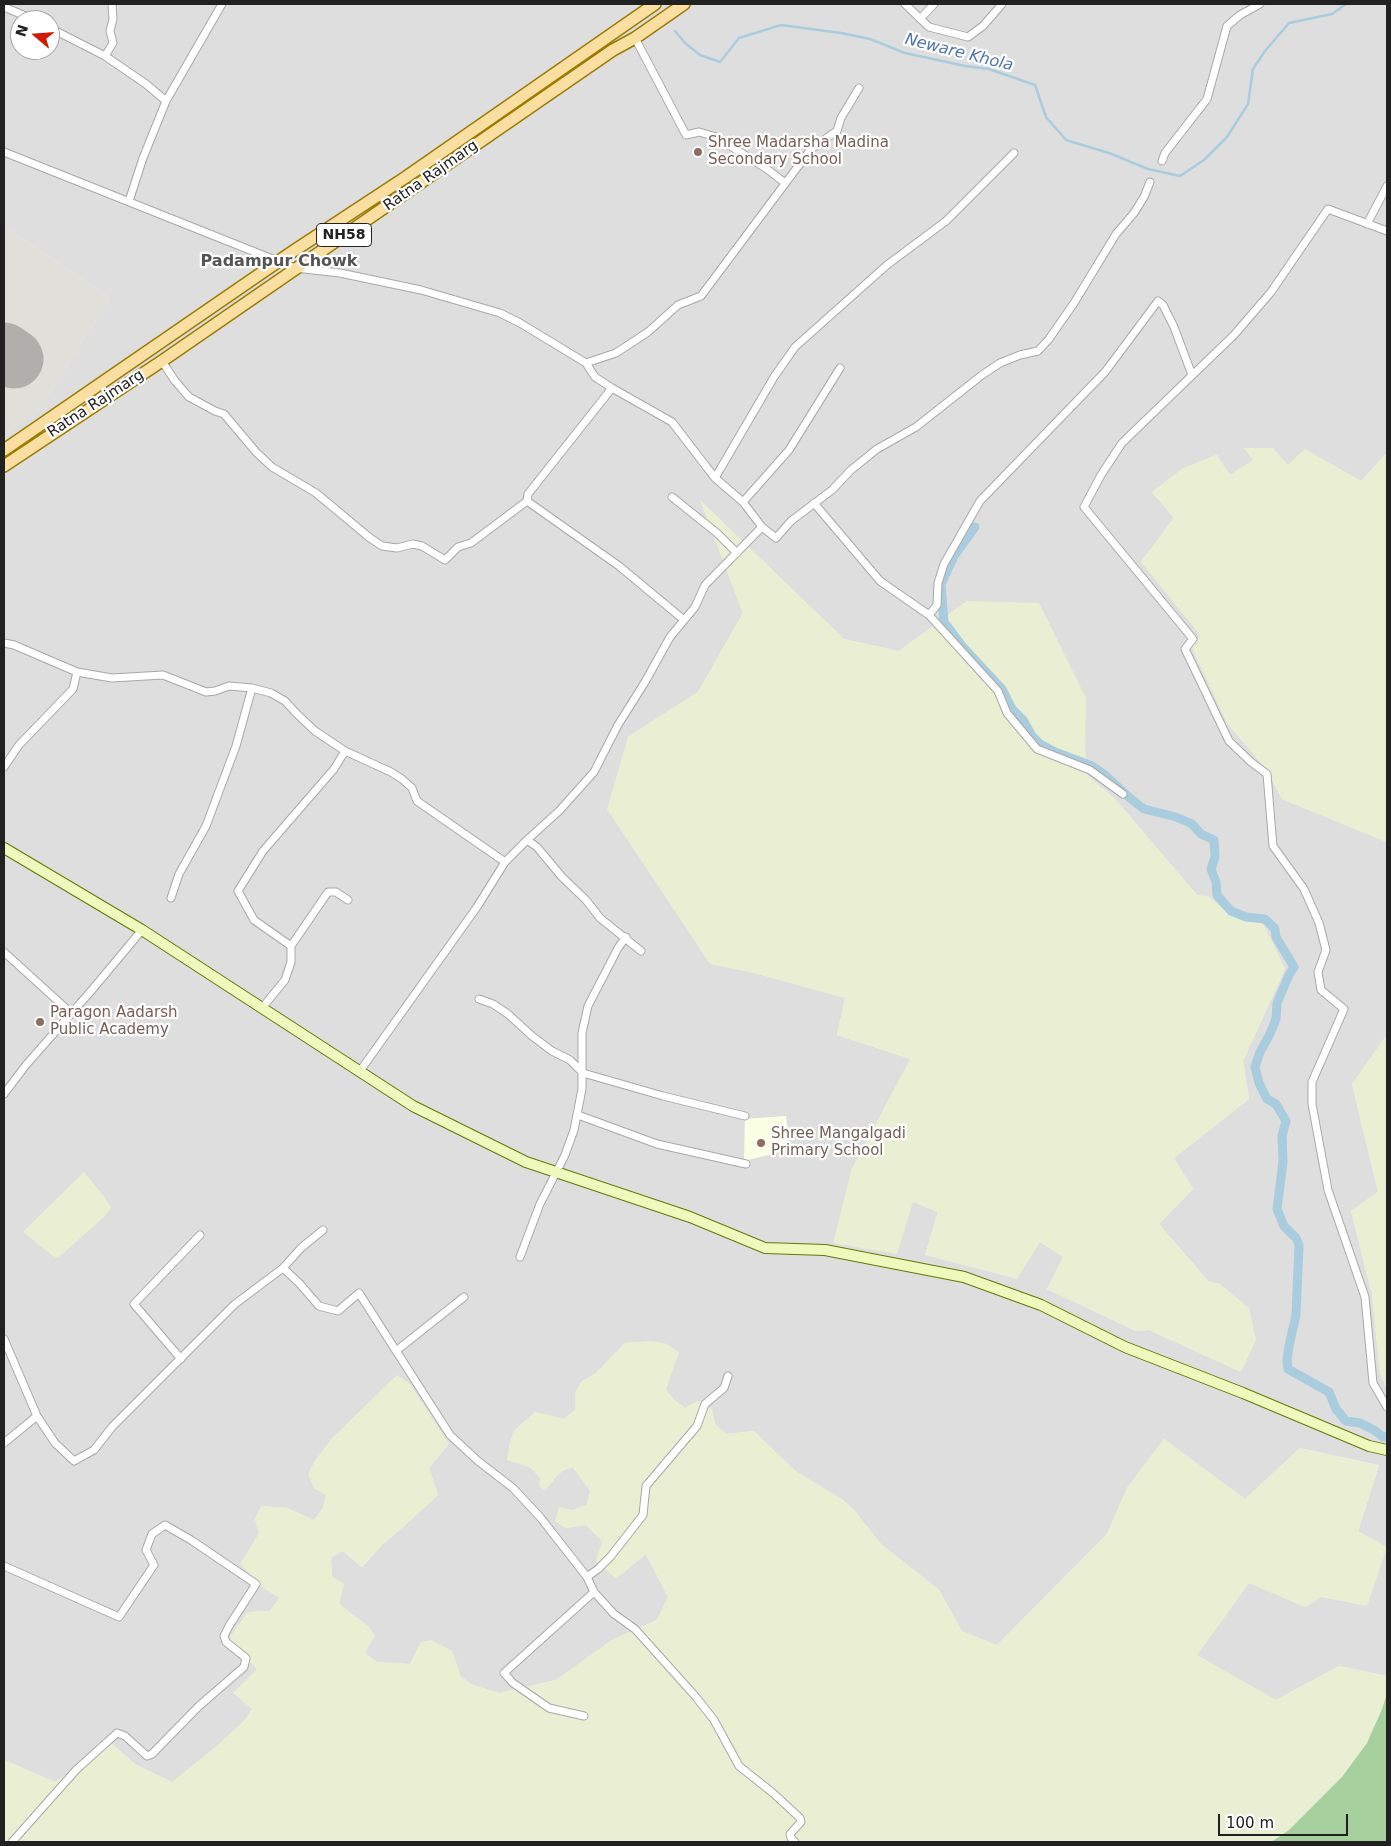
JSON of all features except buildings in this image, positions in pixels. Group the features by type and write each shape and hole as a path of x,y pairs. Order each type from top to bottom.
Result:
{"main road":[{"name":"Ratna Rajmarg","path":"4,450 406,177 654,4"},
{"name":"Ratna Rajmarg","path":"4,466 162,361 613,50 636,38 684,4"}],"street":[{"path":"105,56 113,44 110,31 113,19 112,4"},
{"path":"129,201 143,158 166,101 222,4"},
{"path":"906,4 929,27 968,36 983,26 1002,4"},
{"path":"920,19 934,4"},
{"path":"1162,161 1165,154 1207,99 1227,26 1240,15 1260,4"},
{"path":"60,33 105,56 146,84 166,101"},
{"path":"636,38 686,135 699,132 716,137 767,169 785,183"},
{"path":"586,363 616,353 648,332 678,305 701,296 812,149 837,131 859,88"},
{"path":"4,152 295,268 340,273 421,290 500,313 544,336 586,363 595,377 672,422 715,478 743,502 762,527 776,538 791,521 832,490 851,470 877,449 916,427 982,375 1000,364 1038,351 1049,340 1074,303 1116,234 1134,213 1144,197 1150,182"},
{"path":"715,478 774,377 795,347 887,265 946,221 1014,153"},
{"path":"1367,224 1387,186"},
{"path":"1387,231 1328,210 1271,292 1234,335 1122,443 1101,475 1084,507 1193,639 1186,649 1229,741 1267,774 1273,846 1304,889 1319,923 1326,950 1318,972 1321,990 1344,1009 1312,1082 1312,1104 1328,1190 1365,1297 1373,1383 1387,1406"},
{"path":"929,615 937,606 938,583 944,564 980,501 1105,372 1158,301 1163,305 1174,327 1192,375"},
{"path":"162,361 175,381 189,397 214,411 224,414 256,452 272,467 316,493 370,538 382,546 397,548 413,544 422,546 445,560 458,547 471,543 527,501 528,494 612,388"},
{"path":"743,502 789,450 840,368"},
{"path":"672,497 717,533 737,553"},
{"path":"527,501 619,566 684,620"},
{"path":"814,503 880,581 929,615 998,691 1007,713 1037,749 1090,770 1123,794"},
{"path":"360,1071 477,907 505,862 559,811 594,772 618,725 670,637 695,607 705,586 762,527"},
{"path":"4,643 14,645 76,672 112,678 163,675 206,692 229,686 252,688 271,693 286,701 315,731 345,751 402,779 412,788 417,801 505,862"},
{"path":"4,767 19,745 73,689 76,672"},
{"path":"171,898 179,874 206,826 236,746 252,688"},
{"path":"291,946 254,920 238,891 264,851 334,769 345,751"},
{"path":"527,840 537,847 600,918 641,950"},
{"path":"4,848 142,930 413,1106 526,1162 690,1217 765,1248 824,1250 964,1277 1041,1306 1125,1347 1234,1389 1369,1446 1387,1450"},
{"path":"262,1008 285,980 291,962 291,946 328,892 336,892 348,900"},
{"path":"4,1094 26,1065 142,930"},
{"path":"520,1257 540,1204 566,1155 578,1115 583,1073 582,1033 588,1006 618,948 626,937"},
{"path":"4,952 71,1013"},
{"path":"479,999 493,1004 508,1014 532,1036 552,1051 570,1060 583,1073 663,1096 745,1116"},
{"path":"578,1115 657,1144 746,1164"},
{"path":"4,1339 36,1416 56,1443 74,1461 94,1450 112,1427 235,1304 283,1268 301,1248 323,1230"},
{"path":"181,1358 134,1304 200,1235"},
{"path":"283,1268 319,1306 338,1310 359,1293 450,1435 478,1461 513,1488 540,1517 586,1577 594,1592 614,1614 634,1629 696,1697 714,1720 739,1766 773,1793 800,1818 801,1822 790,1834 791,1838 796,1842"},
{"path":"396,1351 464,1297"},
{"path":"586,1577 598,1569 611,1556 643,1515 646,1486 697,1426 705,1404 715,1398 724,1388 728,1376"},
{"path":"4,1443 36,1416"},
{"path":"4,1566 119,1617 154,1565 146,1550 152,1534 165,1526 191,1540 256,1584 228,1626 224,1636 226,1642 246,1658 244,1667 199,1706 152,1754 147,1756 125,1736 117,1733 76,1770 12,1842"},
{"path":"584,1716 549,1708 513,1683 504,1673 594,1592"}],"shaded area":[{"path":"4,4 1387,4 1387,453 1361,481 1305,450 1288,465 1245,448 1254,460 1230,475 1216,455 1182,469 1152,492 1174,518 1141,562 1201,635 1227,723 1267,770 1282,799 1387,842 1387,1035 1352,1084 1378,1192 1351,1211 1372,1295 1380,1373 1387,1389 1387,1676 1339,1666 1276,1700 1196,1656 1249,1583 1306,1607 1358,1532 1379,1465 1300,1448 1245,1499 1164,1439 1127,1488 1107,1534 997,1645 962,1632 939,1590 881,1544 854,1510 843,1500 794,1470 754,1431 726,1434 715,1424 712,1410 701,1401 685,1408 674,1400 666,1390 653,1341 625,1343 595,1374 582,1381 575,1393 575,1410 564,1419 535,1412 514,1431 509,1446 549,1486 557,1475 573,1467 590,1491 587,1505 573,1510 565,1528 586,1525 602,1541 646,1554 668,1597 657,1620 614,1639 556,1680 499,1693 473,1685 461,1677 452,1651 421,1642 410,1664 377,1662 365,1653 370,1643 368,1626 339,1604 344,1584 332,1577 331,1557 343,1551 362,1567 382,1545 438,1495 429,1468 449,1444 314,1488 326,1495 323,1508 314,1520 287,1508 262,1506 255,1519 259,1533 261,1586 280,1598 270,1611 248,1612 227,1641 258,1669 252,1709 245,1720 218,1745 172,1783 135,1764 112,1744 55,1782 4,1760 4,434 39,410 110,298 4,226","holes":["701,502 844,639 899,651 967,601 1085,750 1087,775 1116,800 1197,895 1209,897 1226,912 1243,921 1263,923 1285,969 1243,1061 1249,1099 1174,1158 1193,1189 1159,1224 1209,1282 1241,1372 1149,1330 1136,1331 1047,1289 1063,1257 1040,1242 925,1255 938,1212 913,1202 851,1171 911,1059 837,1035 845,998 758,974 628,737 698,692 743,613"]},
{"path":"4,226 110,298 39,410 4,434"},
{"path":"1244,448 1273,448 1288,465 1305,449 1361,481 1387,453 1387,842 1282,799 1267,770 1227,723 1192,648 1200,635 1141,562 1174,518 1152,492 1182,469 1217,455 1230,475 1253,460"},
{"path":"700,500 844,639 899,651 967,601 1039,603 1086,698 1085,750 1087,775 1116,800 1197,895 1209,897 1226,912 1243,920 1263,923 1285,969 1243,1061 1249,1099 1174,1158 1193,1189 1159,1224 1208,1282 1219,1283 1249,1308 1256,1340 1241,1372 1149,1330 1136,1331 1047,1289 1063,1257 1040,1242 1017,1279 925,1255 938,1212 913,1202 897,1254 833,1243 851,1171 910,1059 837,1035 845,998 758,974 710,964 607,809 628,737 698,692 743,613"},
{"path":"1387,1035 1387,1389 1380,1373 1372,1295 1351,1211 1378,1192 1352,1084"},
{"path":"786,1116 789,1139 776,1153 744,1161 745,1119"},
{"path":"84,1172 111,1208 105,1216 58,1258 23,1232"},
{"path":"653,1341 667,1344 679,1352 666,1390 674,1400 685,1408 701,1401 712,1410 715,1424 726,1434 754,1431 794,1470 843,1500 854,1510 881,1544 939,1590 962,1631 997,1645 1107,1534 1127,1488 1164,1439 1245,1499 1300,1448 1379,1466 1358,1531 1387,1547 1367,1606 1321,1597 1306,1607 1249,1583 1197,1655 1276,1700 1339,1666 1387,1676 1387,1694 1367,1743 1342,1778 1289,1830 1271,1842 4,1842 4,1760 55,1782 112,1744 135,1764 172,1782 218,1745 245,1720 252,1709 233,1693 257,1669 227,1641 248,1612 270,1611 279,1598 261,1586 240,1564 259,1533 255,1519 261,1506 287,1508 314,1520 323,1508 326,1495 314,1488 308,1474 314,1462 332,1438 397,1375 410,1384 449,1444 429,1468 438,1495 382,1545 361,1567 343,1551 331,1557 332,1577 344,1583 339,1604 368,1626 375,1636 365,1653 377,1662 410,1664 421,1642 431,1640 452,1651 461,1677 473,1685 499,1693 556,1680 613,1639 657,1621 668,1597 646,1554 616,1579 596,1561 602,1541 593,1531 586,1525 565,1528 555,1521 559,1507 573,1510 587,1505 590,1491 573,1467 557,1475 549,1486 543,1490 539,1485 540,1479 532,1468 507,1460 514,1431 535,1412 564,1419 575,1410 575,1393 582,1381 595,1374 625,1343"}],"green space":[{"path":"1387,1694 1387,1842 1271,1842 1289,1830 1342,1777 1367,1743"}],"waterway":[{"name":"Neware Khola","path":"675,31 685,43 700,55 720,62 739,38 781,25 870,39 905,53 965,66 989,69 1035,85 1046,117 1066,140 1109,153 1148,169 1180,176 1204,160 1227,137 1248,104 1253,69 1265,51 1289,23 1332,14 1346,4"},
{"path":"975,527 954,556 941,584 944,622 962,646 1002,689 1012,709 1023,720 1032,736 1040,744 1055,752 1092,766 1144,809 1176,817 1192,824 1201,834 1214,840 1215,857 1211,869 1216,882 1217,895 1231,911 1246,917 1265,919 1275,929 1276,937 1294,967 1277,1003 1276,1019 1255,1067 1259,1083 1267,1099 1276,1104 1286,1121 1282,1136 1283,1162 1277,1209 1284,1226 1296,1238 1299,1245 1296,1315 1289,1346 1288,1369 1329,1392 1336,1409 1346,1421 1360,1423 1383,1437 1387,1436"}],"runway":[{"path":"4,352 14,359"}],"place":[{"name":"Shree Madarsha Madina Secondary School","path":"698,152"},
{"name":"Paragon Aadarsh Public Academy","path":"40,1022"},
{"name":"Shree Mangalgadi Primary School","path":"761,1143"}],"district":[{"name":"Padampur Chowk","path":"279,262"}]}
